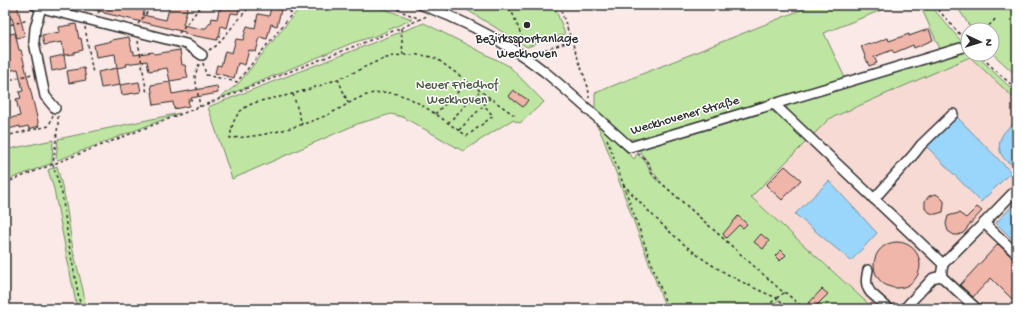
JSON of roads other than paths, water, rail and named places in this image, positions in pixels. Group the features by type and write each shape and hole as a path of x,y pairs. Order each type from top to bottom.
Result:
{"street":[{"name":"Weckhovener Straße","path":"422,5 471,26 526,58 586,106 630,147 960,48"},
{"path":"55,108 45,96 34,42 35,28 38,18 38,6 83,19 186,44 202,56"},
{"path":"773,104 943,264"},
{"path":"874,199 921,145 953,114"},
{"path":"941,276 943,264 1017,189"},
{"path":"984,224 1017,254"},
{"path":"868,270 866,283 868,290 889,309"},
{"path":"904,309 933,278 941,276"},
{"path":"941,276 977,309"}],"water":[{"path":"957,117 1011,172 981,202 927,147"},
{"path":"1017,123 1017,166 1009,163 1004,158 1000,152 999,146 1004,133 1009,127"},
{"path":"829,181 877,233 851,261 795,214"},
{"path":"1017,201 1017,244 996,223"}],"place":[{"name":"Bezirkssportanlage Weckhoven","path":"527,25"}],"park label":[{"name":"Neuer Friedhof Weckhoven","path":"457,92"}]}
